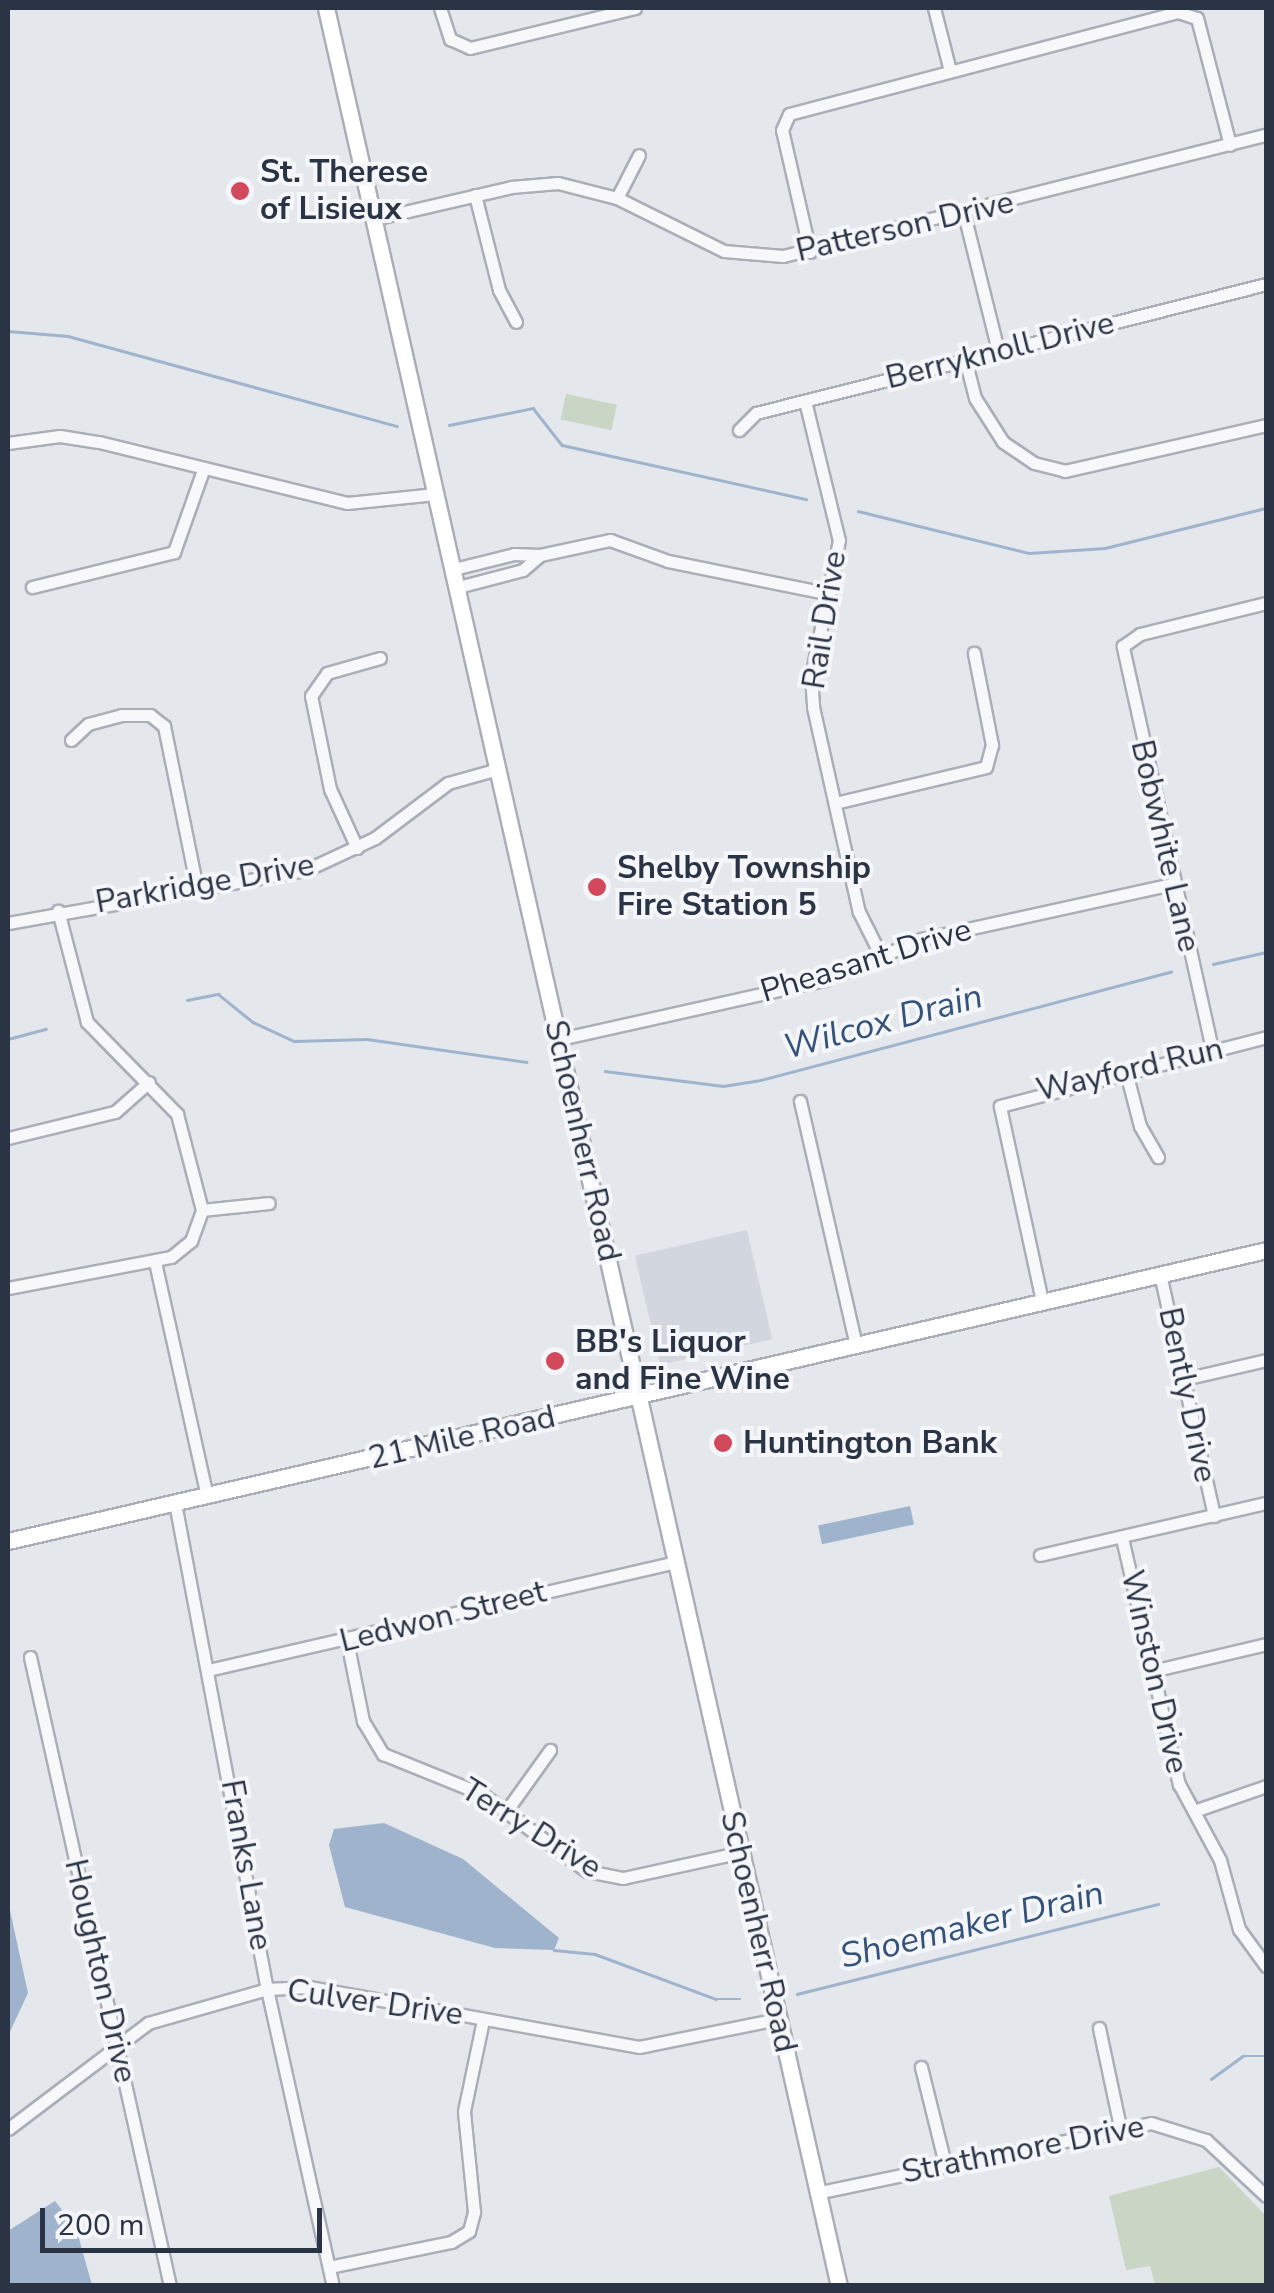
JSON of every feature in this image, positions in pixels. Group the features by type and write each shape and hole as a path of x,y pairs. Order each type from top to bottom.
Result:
{"street":[{"name":"Schoenherr Road","path":"326,8 640,1398 834,2282"},
{"path":"440,8 456,45 473,48 635,8"},
{"path":"934,8 950,71"},
{"path":"810,252 784,118 950,71 1190,13 1201,28 1230,145"},
{"name":"Patterson Drive","path":"374,220 474,195 548,182 617,198 724,251 763,257 810,252 1266,135"},
{"path":"617,198 638,155"},
{"path":"474,195 499,290 516,322"},
{"path":"964,214 998,350"},
{"name":"Berryknoll Drive","path":"739,430 756,413 1266,284"},
{"path":"966,359 975,398 1002,442 1034,463 1065,471 1266,425"},
{"name":"Rail Drive","path":"805,401 837,528 830,594 810,690 859,912 880,954"},
{"path":"8,443 72,438 347,504 436,494"},
{"path":"32,587 174,552 203,470"},
{"path":"454,569 514,554 540,555 610,540 668,561 830,594"},
{"path":"458,587 523,570 540,555"},
{"name":"Bobwhite Lane","path":"1212,1049 1173,884 1124,642 1266,603"},
{"path":"835,803 978,772 990,763 974,654"},
{"path":"357,848 330,789 311,696 327,673 380,658"},
{"path":"72,740 88,724 120,715 150,715 164,726 197,888"},
{"name":"Parkridge Drive","path":"8,923 58,911 306,870 357,848 441,787 498,769"},
{"name":"Pheasant Drive","path":"560,1040 822,980 880,954 1173,884"},
{"path":"8,1288 155,1262 192,1242 202,1210 181,1124 149,1082 113,1055 87,1022 58,911"},
{"name":"Wayford Run","path":"1042,1301 998,1114 1006,1100 1266,1038"},
{"path":"1126,1072 1140,1126 1158,1157"},
{"path":"8,1138 114,1112 149,1082"},
{"path":"800,1101 856,1346"},
{"path":"202,1210 269,1204"},
{"name":"21 Mile Road","path":"8,1541 640,1398 1266,1250"},
{"path":"155,1262 207,1496"},
{"name":"Bently Drive","path":"1160,1274 1214,1516"},
{"path":"1184,1379 1266,1360"},
{"name":"Franks Lane","path":"175,1503 267,1988 333,2286"},
{"path":"1040,1555 1266,1503"},
{"name":"Winston Drive","path":"1122,1538 1173,1766 1220,1860 1239,1929 1266,1966"},
{"name":"Ledwon Street","path":"208,1670 676,1562"},
{"name":"Terry Drive","path":"347,1641 374,1746 506,1810 577,1865 606,1878 741,1852"},
{"path":"1152,1671 1266,1644"},
{"name":"Houghton Drive","path":"30,1657 170,2286"},
{"path":"506,1810 550,1750"},
{"path":"1194,1811 1266,1786"},
{"name":"Culver Drive","path":"8,2130 158,2018 267,1988 309,1987 639,2046 778,2019"},
{"path":"329,2267 451,2242 470,2231 474,2212 464,2111 483,2020"},
{"path":"1099,2028 1120,2127"},
{"path":"921,2067 945,2164"},
{"name":"Strathmore Drive","path":"816,2194 1120,2127 1186,2129 1218,2148 1266,2196"}],"shaded area":[{"path":"747,1230 772,1339 660,1365 635,1256"}],"green space":[{"path":"566,394 617,405 611,430 561,419"},
{"path":"1219,2167 1266,2216 1266,2285 1155,2285 1150,2266 1126,2270 1109,2196"}],"water":[{"path":"910,1506 914,1525 822,1544 818,1526"},
{"path":"384,1823 463,1859 559,1938 554,1950 495,1948 345,1907 329,1845 334,1829"},
{"path":"8,1901 28,1993 8,2036"},
{"path":"55,2201 76,2228 92,2285 8,2285 8,2231"}],"waterway":[{"path":"8,331 68,336 397,426"},
{"path":"449,425 533,408 562,445 806,499"},
{"path":"858,511 1029,553 1105,548 1266,508"},
{"name":"Wilcox Drain","path":"1213,964 1266,952"},
{"name":"Wilcox Drain","path":"605,1071 723,1086 761,1080 1171,972"},
{"name":"Wilcox Drain","path":"187,1000 218,994 253,1022 294,1041 367,1039 526,1062"},
{"name":"Wilcox Drain","path":"8,1039 46,1029"},
{"name":"Shoemaker Drain","path":"797,1994 1158,1904"},
{"name":"Shoemaker Drain","path":"554,1950 595,1954 716,1999 740,1999"},
{"name":"Shoemaker Drain","path":"1211,2079 1243,2056 1266,2056"}],"place":[{"name":"St. Therese of Lisieux","path":"240,191"},
{"name":"Shelby Township Fire Station 5","path":"597,887"},
{"name":"BB's Liquor and Fine Wine","path":"555,1361"},
{"name":"Huntington Bank","path":"723,1443"}]}
